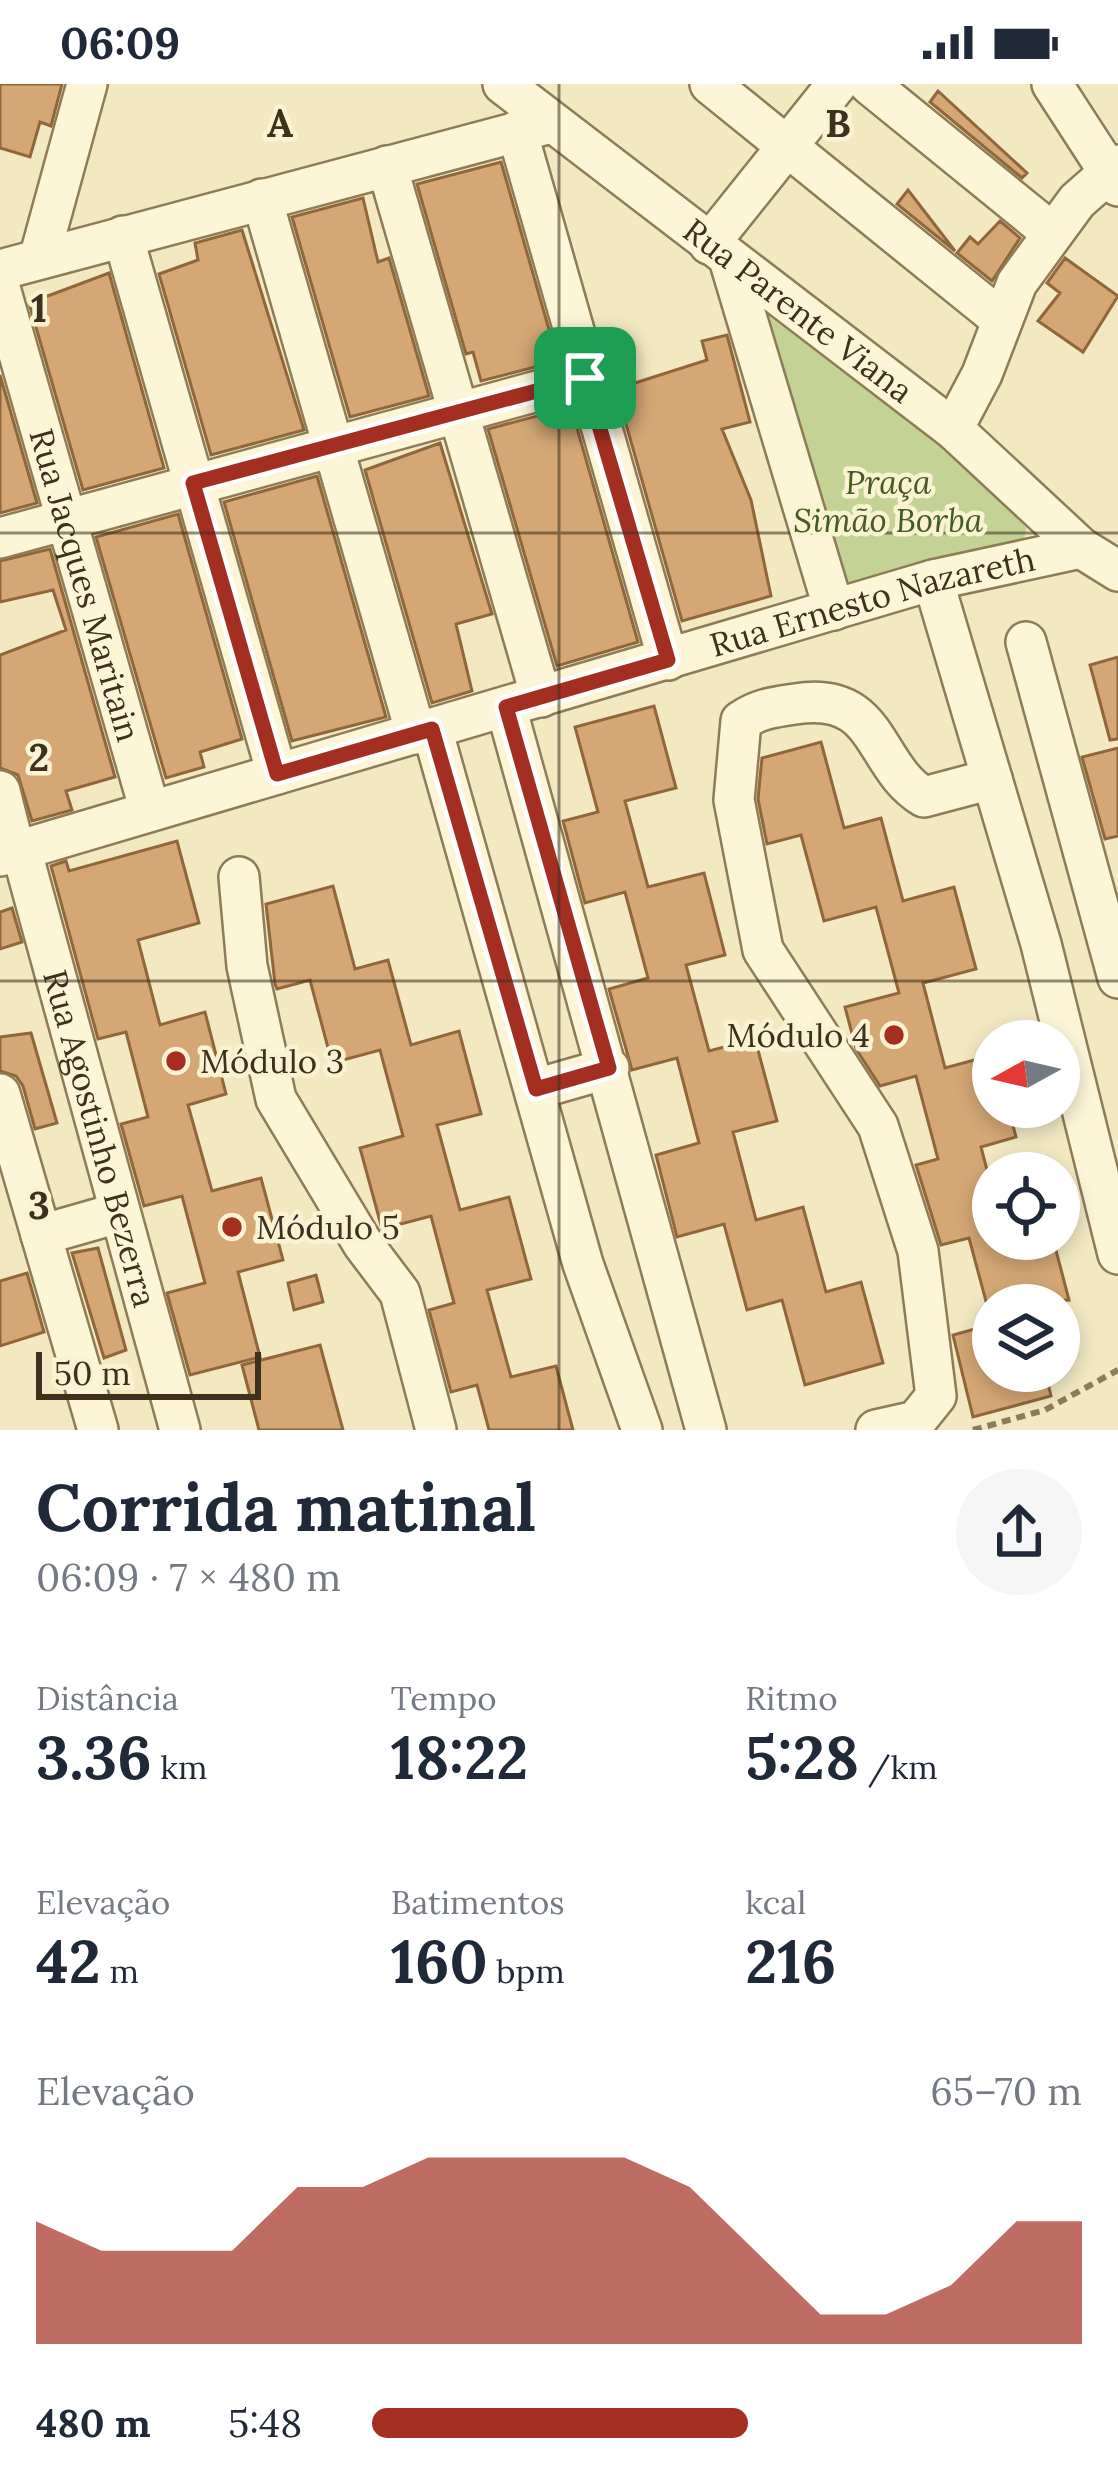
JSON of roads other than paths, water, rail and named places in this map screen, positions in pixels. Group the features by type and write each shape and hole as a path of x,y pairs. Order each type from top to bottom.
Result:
{"street":[{"path":"39,259 87,84"},
{"name":"Rua Parente Viana","path":"502,84 534,127 719,252 952,429 1104,559"},
{"path":"710,84 1002,320"},
{"path":"834,610 719,252 788,146 837,84"},
{"path":"869,84 1052,232"},
{"path":"952,429 982,374 1016,283 1052,232 1114,176 1052,84"},
{"path":"0,270 534,127 585,378 668,660"},
{"path":"387,166 456,412 609,1068 705,1430"},
{"path":"262,200 332,445 536,1089 583,1264 642,1430"},
{"path":"124,236 277,774"},
{"name":"Rua Jacques Maritain","path":"0,288 150,812"},
{"path":"0,538 585,378"},
{"name":"Rua Ernesto Nazareth","path":"12,852 933,580 1104,559"},
{"path":"933,580 1041,944 1118,1254"},
{"path":"1025,643 1118,978"},
{"path":"876,1430 916,1421 936,1396 918,1251 878,1126 763,950 734,800 741,721 757,710 812,701 844,707 868,725 909,788 924,797 992,779"},
{"name":"Rua Agostinho Bezerra","path":"0,790 12,852 180,1430"},
{"path":"239,877 247,966 276,1099 363,1244 400,1293 436,1430"},
{"path":"1041,944 1104,928"},
{"path":"536,1089 609,1068"},
{"path":"0,1094 98,1430"},
{"path":"41,1235 118,1213"}],"place":[{"name":"Módulo 4","path":"894,1035"},
{"name":"Módulo 3","path":"176,1061"},
{"name":"Módulo 5","path":"232,1227"}],"park label":[{"name":"Praça Simão Borba","path":"888,501"}]}
